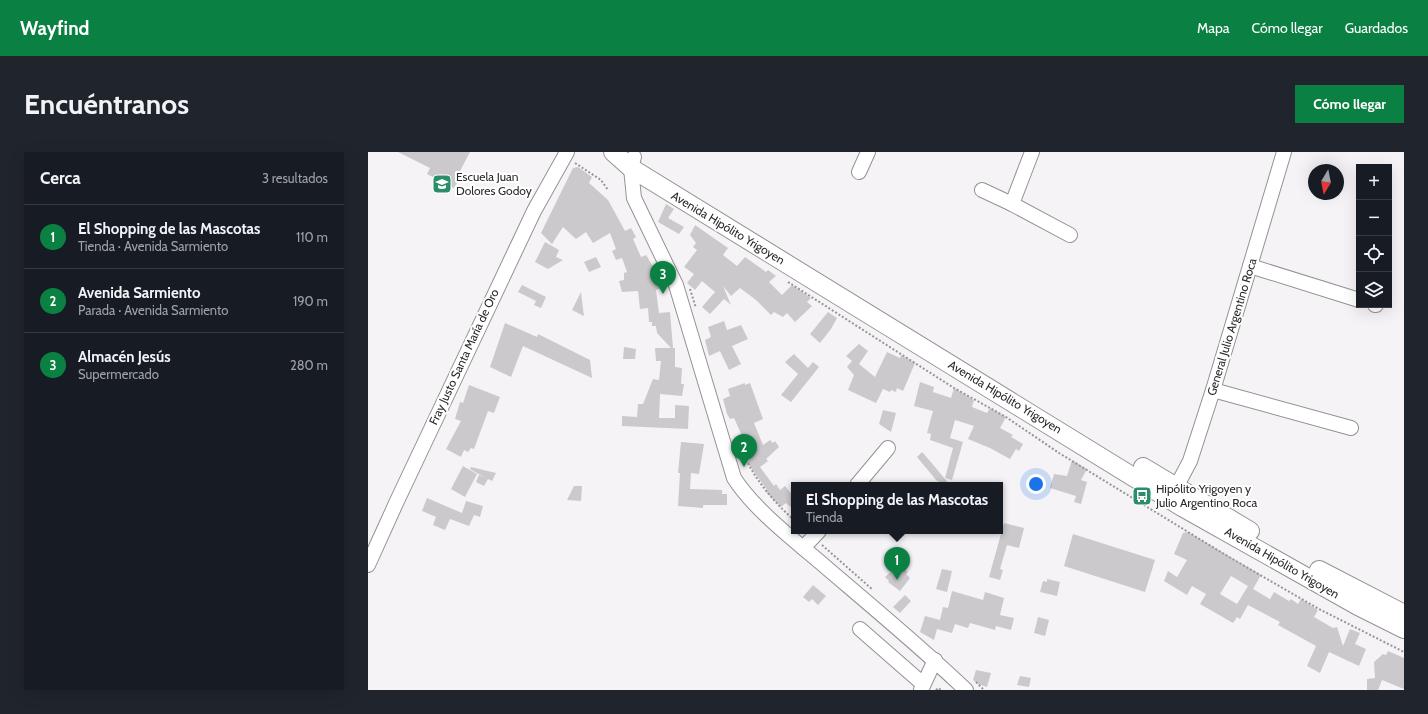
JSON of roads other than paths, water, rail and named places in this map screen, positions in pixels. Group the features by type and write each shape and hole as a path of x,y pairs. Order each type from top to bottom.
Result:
{"main road":[{"name":"Avenida Hipólito Yrigoyen","path":"613,152 630,159 1358,606 1404,629"},
{"name":"Avenida Hipólito Yrigoyen","path":"1173,493 1404,614"}],"street":[{"path":"859,172 868,152"},
{"path":"1012,204 1032,152"},
{"name":"General Julio Argentino Roca","path":"1173,493 1190,461 1213,390 1284,152"},
{"name":"Fray Justo Santa María de Oro","path":"368,565 534,211 568,158"},
{"path":"630,159 634,198 678,290 734,478 741,489 757,506 803,548 935,660 966,690"},
{"path":"982,190 1070,235"},
{"path":"1250,266 1356,299"},
{"path":"1213,390 1351,428"},
{"path":"860,482 888,448"},
{"path":"803,548 816,534"},
{"path":"860,629 922,687 935,660"}],"place":[{"name":"Escuela Juan Dolores Godoy","path":"442,184"},
{"name":"Almacén Jesús","path":"663,294"},
{"name":"Avenida Sarmiento","path":"744,467"},
{"name":"Hipólito Yrigoyen y Julio Argentino Roca","path":"1142,496"},
{"name":"El Shopping de las Mascotas","path":"897,580"}]}
